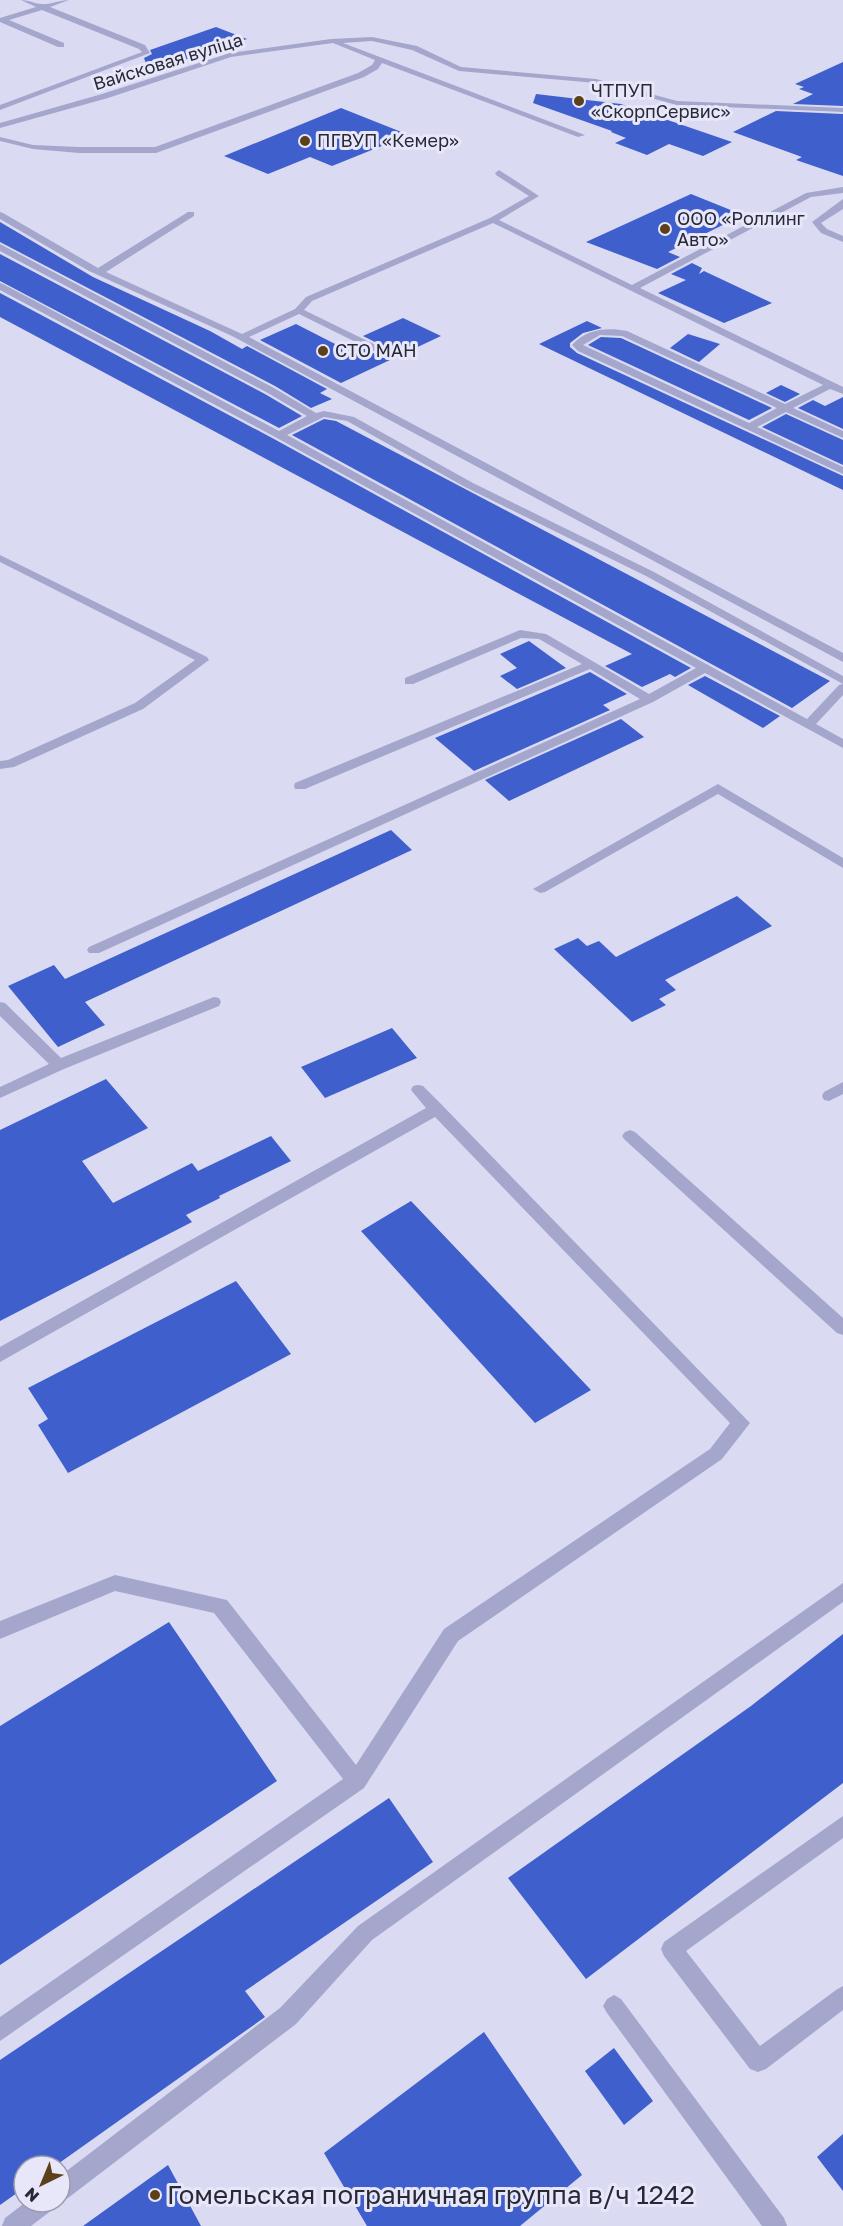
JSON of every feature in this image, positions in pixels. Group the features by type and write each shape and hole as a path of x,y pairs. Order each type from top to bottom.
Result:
{"street":[{"path":"26,0 42,6"},
{"path":"1,19 65,0"},
{"name":"Вайсковая вуліца","path":"0,108 146,53 142,47 42,6"},
{"path":"1,19 61,45"},
{"name":"Вайсковая вуліца","path":"0,126 105,96 230,55 331,40 372,39 414,48 447,64"},
{"path":"331,40 581,135"},
{"path":"0,139 33,147 156,150 361,75 375,67 380,59"},
{"path":"393,64 420,65"},
{"path":"429,64 447,64 459,69 596,81 676,103 843,110"},
{"path":"242,337 298,311 309,300 493,220 535,196 499,173"},
{"path":"633,288 808,195 843,190"},
{"path":"843,202 840,207 816,222 824,231 843,239"},
{"path":"0,214 99,272 242,337 843,658"},
{"path":"99,272 191,214"},
{"path":"493,220 843,391"},
{"path":"0,247 270,390 314,416"},
{"path":"0,286 279,435 843,744"},
{"path":"298,311 313,316 387,354"},
{"path":"843,435 624,333 602,331 582,340 577,345 581,349 843,471"},
{"path":"749,427 830,385"},
{"path":"279,435 314,416 331,414 350,419 469,485 650,574 843,681"},
{"path":"0,558 203,660 139,706 10,764 0,765"},
{"path":"409,681 519,634 542,636 649,699"},
{"path":"300,786 590,665"},
{"path":"94,950 649,699 706,668"},
{"path":"809,725 843,688"},
{"path":"540,889 718,788 843,864"},
{"path":"0,1093 59,1065 214,1002"},
{"path":"0,1007 59,1065"},
{"path":"829,1096 843,1087"},
{"path":"0,2030 357,1781 451,1635 716,1454 741,1423 418,1090"},
{"path":"0,1355 437,1110"},
{"path":"630,1136 843,1328"},
{"path":"0,1630 114,1583 220,1606 357,1781"},
{"path":"72,2181 288,2016 365,1933 843,1591"},
{"path":"843,1826 670,1948 758,2061 843,1997"},
{"path":"614,2006 776,2226"},
{"path":"13,2226 28,2214"}],"building":[{"path":"216,27 247,39 149,72 144,58 152,54 150,50"},
{"path":"843,62 843,106 793,104 813,94 799,89 804,87 795,84"},
{"path":"536,94 621,104 732,142 703,156 669,144 647,155 615,143 626,138 612,131 533,103"},
{"name":"ПГВУП «Кемер»","path":"341,108 409,135 332,166 310,157 268,174 224,156"},
{"path":"776,111 843,114 843,176 796,160 802,157 733,132"},
{"name":"ООО «Роллинг Авто»","path":"691,194 743,215 668,252 680,257 657,269 586,242"},
{"path":"0,222 93,277 210,331 242,349 247,346 327,389 320,393 332,399 311,408 275,386 0,242"},
{"path":"0,254 265,394 302,416 279,428 0,281"},
{"path":"692,263 702,268 699,274 704,271 772,303 724,323 658,293 686,280 671,274"},
{"path":"0,293 274,439 691,668 675,677 670,674 642,687 605,666 632,654 0,317"},
{"path":"403,318 441,336 341,383 260,340 296,324 341,347 351,342 383,358 390,358 391,350 363,336"},
{"path":"587,321 602,328 583,333 570,343 570,347 577,353 843,476 843,490 539,344"},
{"path":"688,334 720,344 699,362 670,348"},
{"path":"601,337 621,338 772,408 749,420 588,345"},
{"path":"781,385 800,394 785,402 766,393"},
{"path":"843,397 843,429 798,408 813,400 825,406"},
{"path":"786,414 843,440 843,465 762,427"},
{"path":"324,419 336,421 830,681 792,708 292,435"},
{"path":"529,641 566,668 517,689 500,676 517,668 500,654"},
{"path":"590,672 627,694 603,705 610,710 474,771 435,738"},
{"path":"705,676 780,716 763,728 688,685"},
{"path":"621,719 644,737 509,801 485,780"},
{"path":"391,830 412,850 85,1002 105,1025 58,1047 8,986 54,965 65,979"},
{"path":"737,896 772,926 665,980 676,990 659,999 666,1005 632,1022 554,949 578,938 587,946 599,941 616,957"},
{"path":"392,1028 417,1058 325,1098 301,1067"},
{"path":"106,1079 148,1128 82,1161 113,1203 192,1163 198,1171 271,1136 291,1161 219,1196 220,1198 186,1215 192,1222 0,1321 0,1130"},
{"path":"411,1201 591,1390 535,1423 361,1231"},
{"path":"236,1281 291,1354 68,1473 38,1425 48,1419 28,1388"},
{"path":"169,1622 277,1781 0,1965 0,1726"},
{"path":"843,1634 843,1783 586,1979 508,1878 751,1706"},
{"path":"389,1798 433,1862 245,1991 265,2017 72,2154 12,2154 12,2196 0,2205 0,2060"},
{"path":"484,2032 582,2175 520,2226 367,2226 324,2153"},
{"path":"614,2048 653,2101 624,2125 585,2071"},
{"path":"843,2134 843,2191 817,2157"},
{"name":"Гомельская пограничная группа в/ч 1242","path":"168,2165 201,2226 83,2226"}],"place":[{"name":"ЧТПУП «СкорпСервис»","path":"579,101"},
{"name":"ПГВУП «Кемер»","path":"305,141"},
{"name":"ООО «Роллинг Авто»","path":"665,229"},
{"name":"СТО МАН","path":"323,351"},
{"name":"Гомельская пограничная группа в/ч 1242","path":"155,2195"}]}
